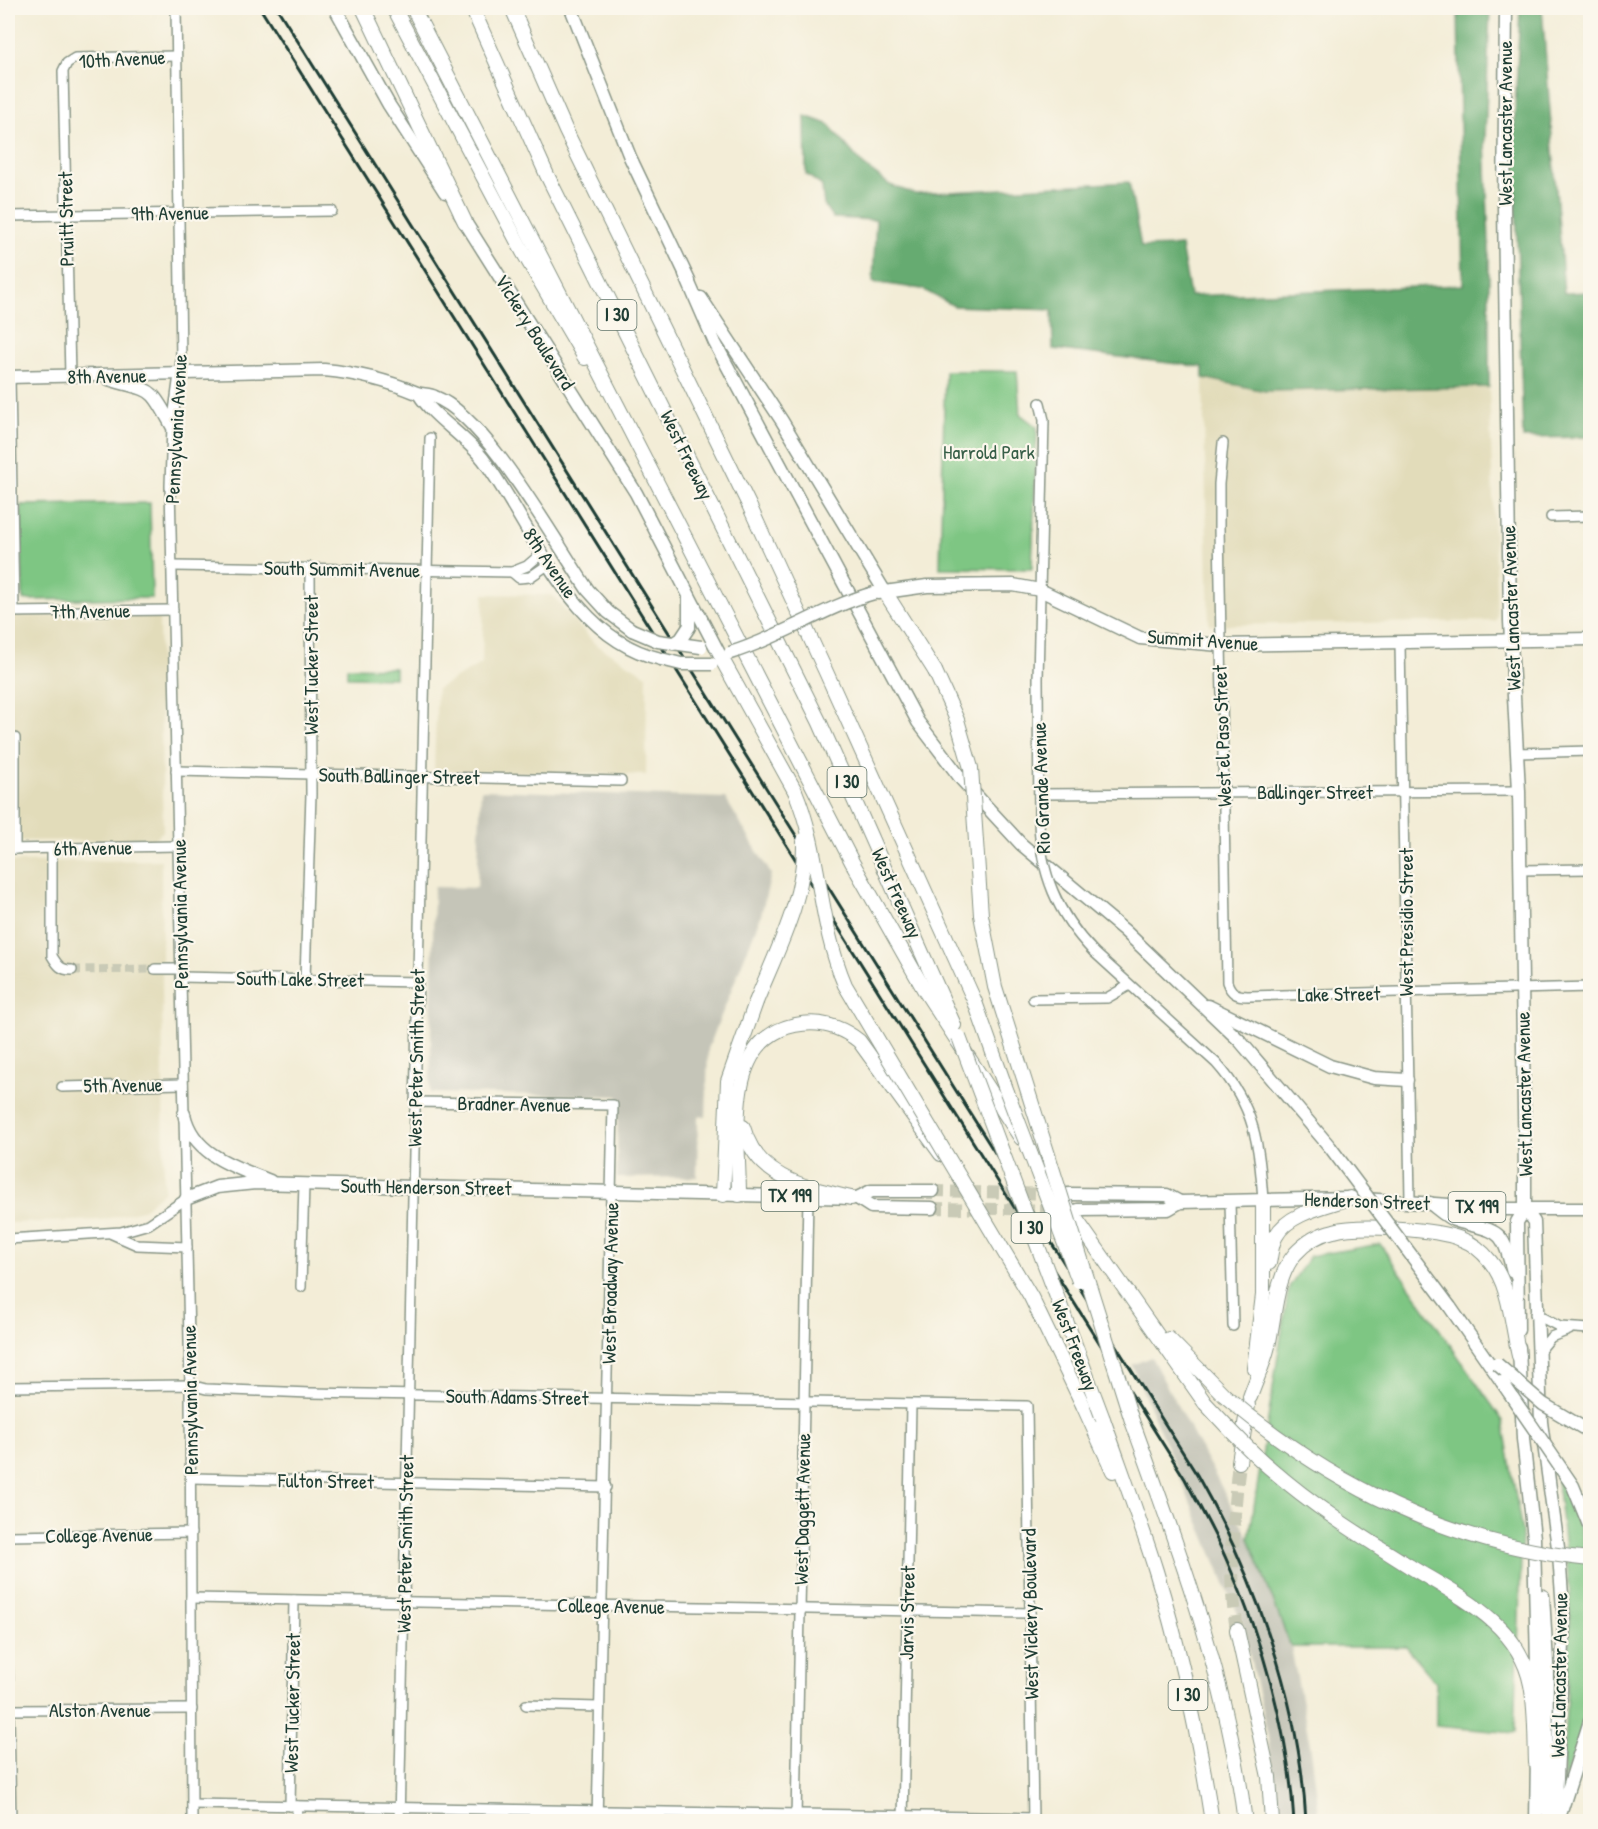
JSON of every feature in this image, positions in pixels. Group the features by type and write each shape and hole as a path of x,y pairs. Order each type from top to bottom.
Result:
{"highway":[{"path":"363,8 465,222"},
{"path":"394,8 524,252 671,508"},
{"path":"413,8 838,835 925,991 1047,1178 1205,1402 1253,1453 1291,1486 1336,1519 1490,1618 1514,1643 1527,1669 1531,1685 1536,1763"},
{"name":"West Freeway","path":"470,8 558,196 820,723 945,1001 1103,1419 1156,1571 1179,1656 1202,1757 1212,1821"},
{"name":"West Freeway","path":"512,8 566,131 749,505 975,1002 1185,1565 1214,1658 1236,1757 1245,1821"},
{"path":"879,592 935,671 957,720 971,768 981,915 995,987 1132,1420"},
{"path":"722,660 780,762 795,791 806,820 828,936 842,977 859,1012 1030,1297 1083,1404 1156,1571"},
{"path":"723,1195 728,1081 756,1002 791,916 802,877 804,842 795,791"},
{"path":"739,1195 742,1074 756,1047 777,1031 804,1023 832,1026 859,1041 910,1114 962,1182"},
{"path":"740,1113 752,1151 771,1172 799,1185 854,1198"},
{"path":"1239,1462 1273,1242 1278,1232 1295,1219 1350,1198"},
{"path":"1263,1200 1263,1295"},
{"path":"1250,1397 1268,1348 1281,1284 1287,1267 1296,1253 1309,1242 1340,1229 1373,1228 1443,1234 1460,1238 1476,1247 1490,1261 1500,1278 1519,1356"},
{"path":"1137,1305 1224,1395 1275,1438 1341,1480 1387,1504 1471,1535 1548,1553 1590,1559"},
{"path":"1237,1630 1269,1777 1272,1821"}],"main road":[{"name":"Vickery Boulevard","path":"335,8 389,105 617,462 716,646"},
{"path":"574,8 630,157 685,274 714,343 918,722 962,780 1021,844 1125,931 1240,1041 1330,1147 1472,1337 1573,1486 1590,1528"},
{"name":"West Lancaster Avenue","path":"1506,8 1504,206 1510,640 1519,791 1526,1209 1534,1222 1535,1314 1541,1422 1559,1555 1564,1622 1556,1821"},
{"path":"685,274 726,333 816,476 879,592"},
{"name":"8th Avenue","path":"9,377 337,371 379,379 419,394 435,397 444,402 486,439 588,590 608,612 632,630 673,645 716,646"},
{"path":"99,376 150,391 158,398 172,426"},
{"name":"8th Avenue","path":"419,394 428,408 451,425 483,461 574,600 596,625 617,640 646,655 681,664 722,660"},
{"name":"Summit Avenue","path":"722,660 841,604 879,592 927,586 974,584 1013,585 1040,590 1140,638 1220,645 1400,644 1590,639"},
{"path":"673,645 681,639 689,627 689,594"},
{"path":"716,646 722,660"},
{"path":"1194,999 1330,1066 1374,1078 1407,1080"},
{"path":"184,1114 191,1134 206,1150 234,1167 276,1183"},
{"name":"South Henderson Street","path":"186,1199 217,1187 276,1183 854,1198 871,1191 933,1191"},
{"name":"Henderson Street","path":"1068,1194 1167,1195 1180,1202"},
{"name":"South Henderson Street","path":"854,1198 871,1207 932,1208"},
{"name":"Henderson Street","path":"1078,1210 1168,1209 1180,1202 1350,1198 1526,1209 1590,1209"},
{"path":"1429,1203 1455,1221 1481,1225 1499,1237 1507,1248 1518,1295"},
{"name":"West Lancaster Avenue","path":"1526,1209 1517,1222 1518,1295 1523,1439 1534,1538 1539,1683 1536,1821"},
{"path":"1472,1337 1497,1364 1543,1404 1590,1432"},
{"path":"1534,1538 1545,1605 1546,1804 1550,1821"},
{"path":"1556,1821 1590,1721"}],"street":[{"name":"Pennsylvania Avenue","path":"176,8 181,360 172,426 172,566 190,1386 192,1821"},
{"name":"10th Avenue","path":"67,63 75,58 176,56"},
{"name":"Pruitt Street","path":"67,63 63,71 70,376"},
{"name":"9th Avenue","path":"8,216 332,211"},
{"path":"9,377 11,612"},
{"name":"Rio Grande Avenue","path":"1040,403 1044,420 1040,590 1039,839 1048,882 1064,917 1094,952 1128,986 1216,1063 1237,1089 1256,1135 1263,1200"},
{"name":"West Peter Smith Street","path":"399,1821 430,438"},
{"name":"West el Paso Street","path":"1223,443 1219,484 1220,645 1227,982 1231,992"},
{"path":"1551,517 1590,516"},
{"name":"South Summit Avenue","path":"172,566 512,572 546,559"},
{"name":"West Tucker Street","path":"305,979 312,774 310,567"},
{"name":"7th Avenue","path":"11,612 173,610"},
{"name":"West Presidio Street","path":"1400,644 1405,792 1410,1200"},
{"path":"11,849 15,738"},
{"path":"1517,753 1590,751"},
{"name":"South Ballinger Street","path":"176,771 621,780"},
{"name":"Ballinger Street","path":"1039,794 1519,791"},
{"name":"6th Avenue","path":"11,849 178,846"},
{"path":"52,849 52,956 58,966 64,970 72,970"},
{"path":"1521,870 1590,869"},
{"name":"South Lake Street","path":"155,969 181,973 418,982"},
{"path":"1033,999 1107,998 1128,986"},
{"name":"Lake Street","path":"1231,992 1248,996 1590,987"},
{"name":"5th Avenue","path":"62,1087 183,1084"},
{"name":"Bradner Avenue","path":"415,1102 613,1105"},
{"name":"West Broadway Avenue","path":"597,1821 613,1105"},
{"path":"301,1287 304,1184"},
{"name":"West Daggett Avenue","path":"796,1818 808,1197"},
{"name":"South Henderson Street","path":"8,1239 112,1234 148,1224 186,1199"},
{"path":"1230,1201 1233,1326"},
{"path":"112,1234 137,1245 187,1246"},
{"path":"1535,1314 1551,1324 1571,1329 1590,1329"},
{"path":"1538,1353 1551,1337 1571,1329"},
{"name":"South Adams Street","path":"8,1387 190,1386 206,1389 408,1395 1027,1406"},
{"name":"Jarvis Street","path":"903,1820 911,1405"},
{"name":"West Vickery Boulevard","path":"1027,1406 1033,1820"},
{"name":"Fulton Street","path":"190,1478 606,1487"},
{"name":"College Avenue","path":"8,1536 191,1533"},
{"name":"College Avenue","path":"191,1598 1030,1613"},
{"name":"West Tucker Street","path":"294,1600 294,1806 297,1821"},
{"path":"8,1663 11,1821"},
{"path":"526,1705 598,1707"},
{"name":"Alston Avenue","path":"8,1710 192,1709"},
{"path":"192,1804 596,1811 796,1818 1033,1820"}],"shaded area":[{"path":"1203,378 1265,391 1489,387 1497,616 1495,621 1209,625"},
{"path":"8,504 10,616 159,617 163,831 153,840 8,841"},
{"path":"484,594 552,595 595,644 647,675 646,775 434,770 437,689 482,663"},
{"path":"481,790 725,798 771,874 761,915 708,1049 706,1117 698,1116 697,1177 617,1178 618,1096 430,1093 434,887 477,888"},
{"path":"161,860 164,1191 142,1210 102,1220 8,1223 8,862"},
{"path":"1151,1357 1249,1538 1291,1647 1311,1750 1320,1821 1276,1821 1268,1737 1243,1626 1132,1365"}],"green space":[{"path":"1458,8 1490,8 1485,139 1489,244 1489,387 1265,391 1203,378 1203,367 1053,349 1052,310 954,306 922,289 873,282 876,220 833,218 824,205 822,186 806,174 805,116 828,124 863,165 890,185 915,194 1129,182 1141,247 1181,246 1190,296 1463,285"},
{"path":"1520,8 1542,8 1564,293 1590,292 1590,437 1523,438 1514,133"},
{"name":"Harrold Park","path":"945,371 1017,371 1020,414 1037,427 1032,569 940,568"},
{"path":"150,503 152,598 23,600 21,505"},
{"path":"347,667 395,668 395,678 347,677"},
{"path":"1380,1244 1503,1421 1522,1532 1515,1733 1436,1726 1436,1682 1406,1647 1291,1647 1249,1538 1289,1287 1310,1256"},
{"path":"1556,1472 1568,1494 1590,1562 1590,1699 1576,1749 1562,1783 1570,1637 1570,1592"}],"tunnel":[{"path":"72,970 155,969"},
{"path":"933,1191 1055,1194"},
{"path":"932,1208 1060,1210"},
{"path":"1237,1630 1232,1567 1239,1462"}],"railway":[{"path":"260,8 1185,1479 1227,1561 1263,1655 1280,1721 1294,1822"},
{"path":"277,8 1197,1475 1238,1556 1271,1642 1295,1731 1306,1822"}]}
